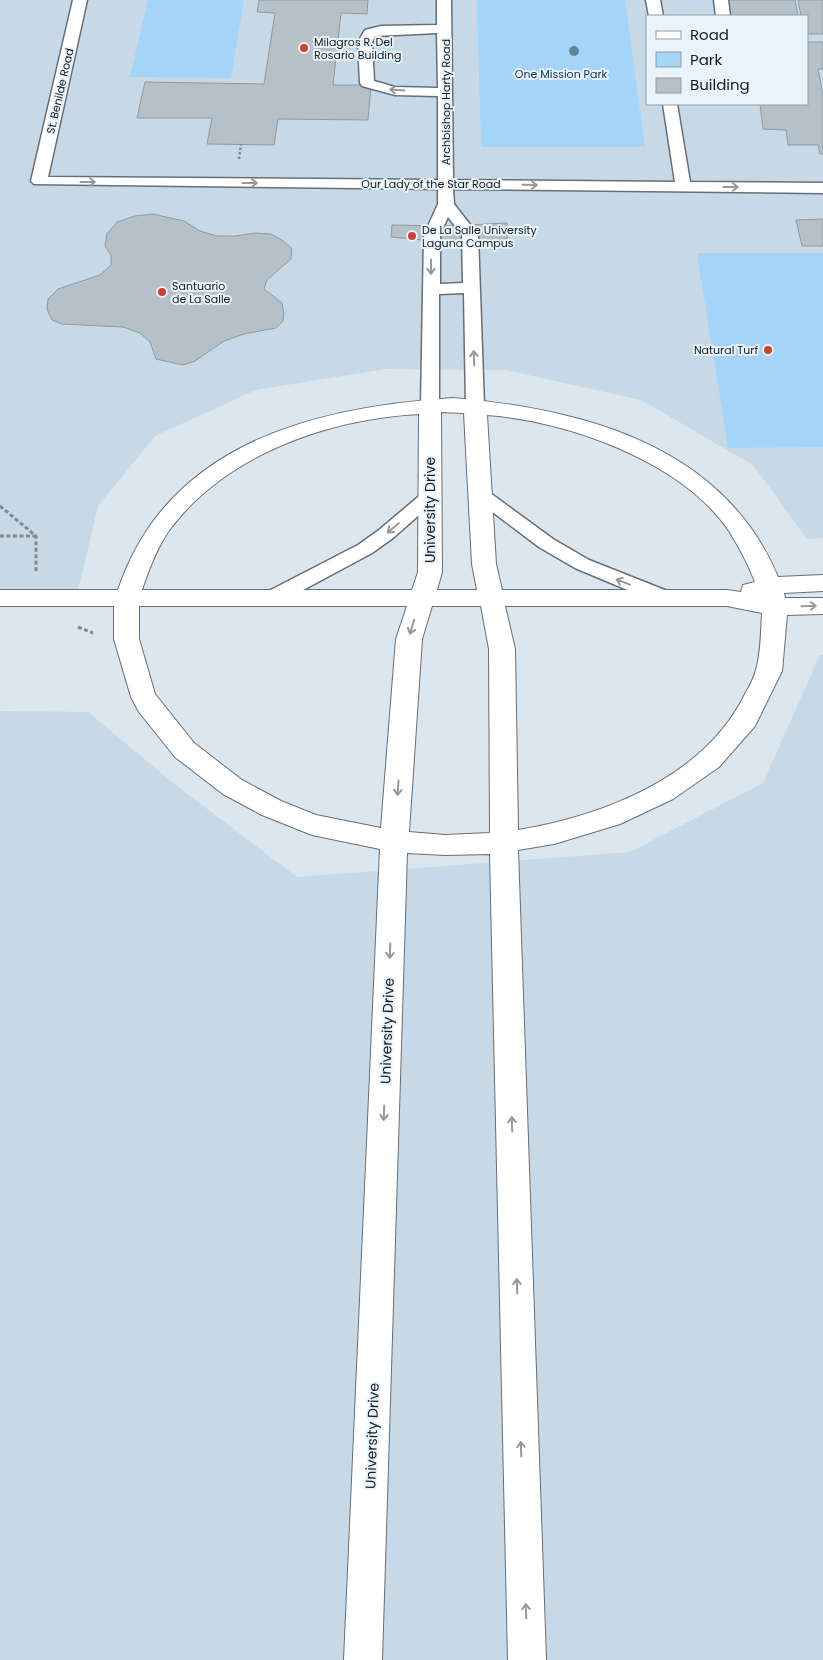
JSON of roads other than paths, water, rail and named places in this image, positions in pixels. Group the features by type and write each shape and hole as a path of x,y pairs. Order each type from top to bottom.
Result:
{"street":[{"path":"430,406 475,406 544,415 599,432 666,462 715,499 750,542 772,596 774,655 759,699 730,740 689,778 635,808 582,828 504,843 449,846 394,842 311,824 239,792 182,749 144,699 127,645 125,620 127,600 147,544 183,499 232,461 292,432 359,414 430,406"},
{"name":"University Drive","path":"363,1660 394,842 409,639 430,572 430,406"},
{"path":"475,406 484,564 502,648 504,843 527,1660"},
{"path":"0,598 127,600 727,598 772,596 823,584"},
{"path":"772,596 823,606"}],"lane":[{"name":"St. Benilde Road","path":"39,182 80,0"},
{"name":"Archbishop Harty Road","path":"444,0 446,204"},
{"path":"653,0 656,15"},
{"path":"721,0 723,15"},
{"path":"445,29 381,30 370,33 365,42 367,83 376,88 392,90 445,92"},
{"path":"670,105 683,186"},
{"name":"Our Lady of the Star Road","path":"39,182 823,188"},
{"path":"430,406 432,235 446,204 470,235 475,406"},
{"path":"430,289 472,288"},
{"path":"480,494 546,543 582,564 668,599"},
{"path":"270,599 365,549 386,534 430,496"}],"place":[{"name":"Milagros R. Del Rosario Building","path":"304,48"},
{"name":"De La Salle University Laguna Campus","path":"412,236"},
{"name":"Santuario de La Salle","path":"162,292"},
{"name":"Natural Turf","path":"768,350"}],"park label":[{"name":"One Mission Park","path":"561,74"}]}
